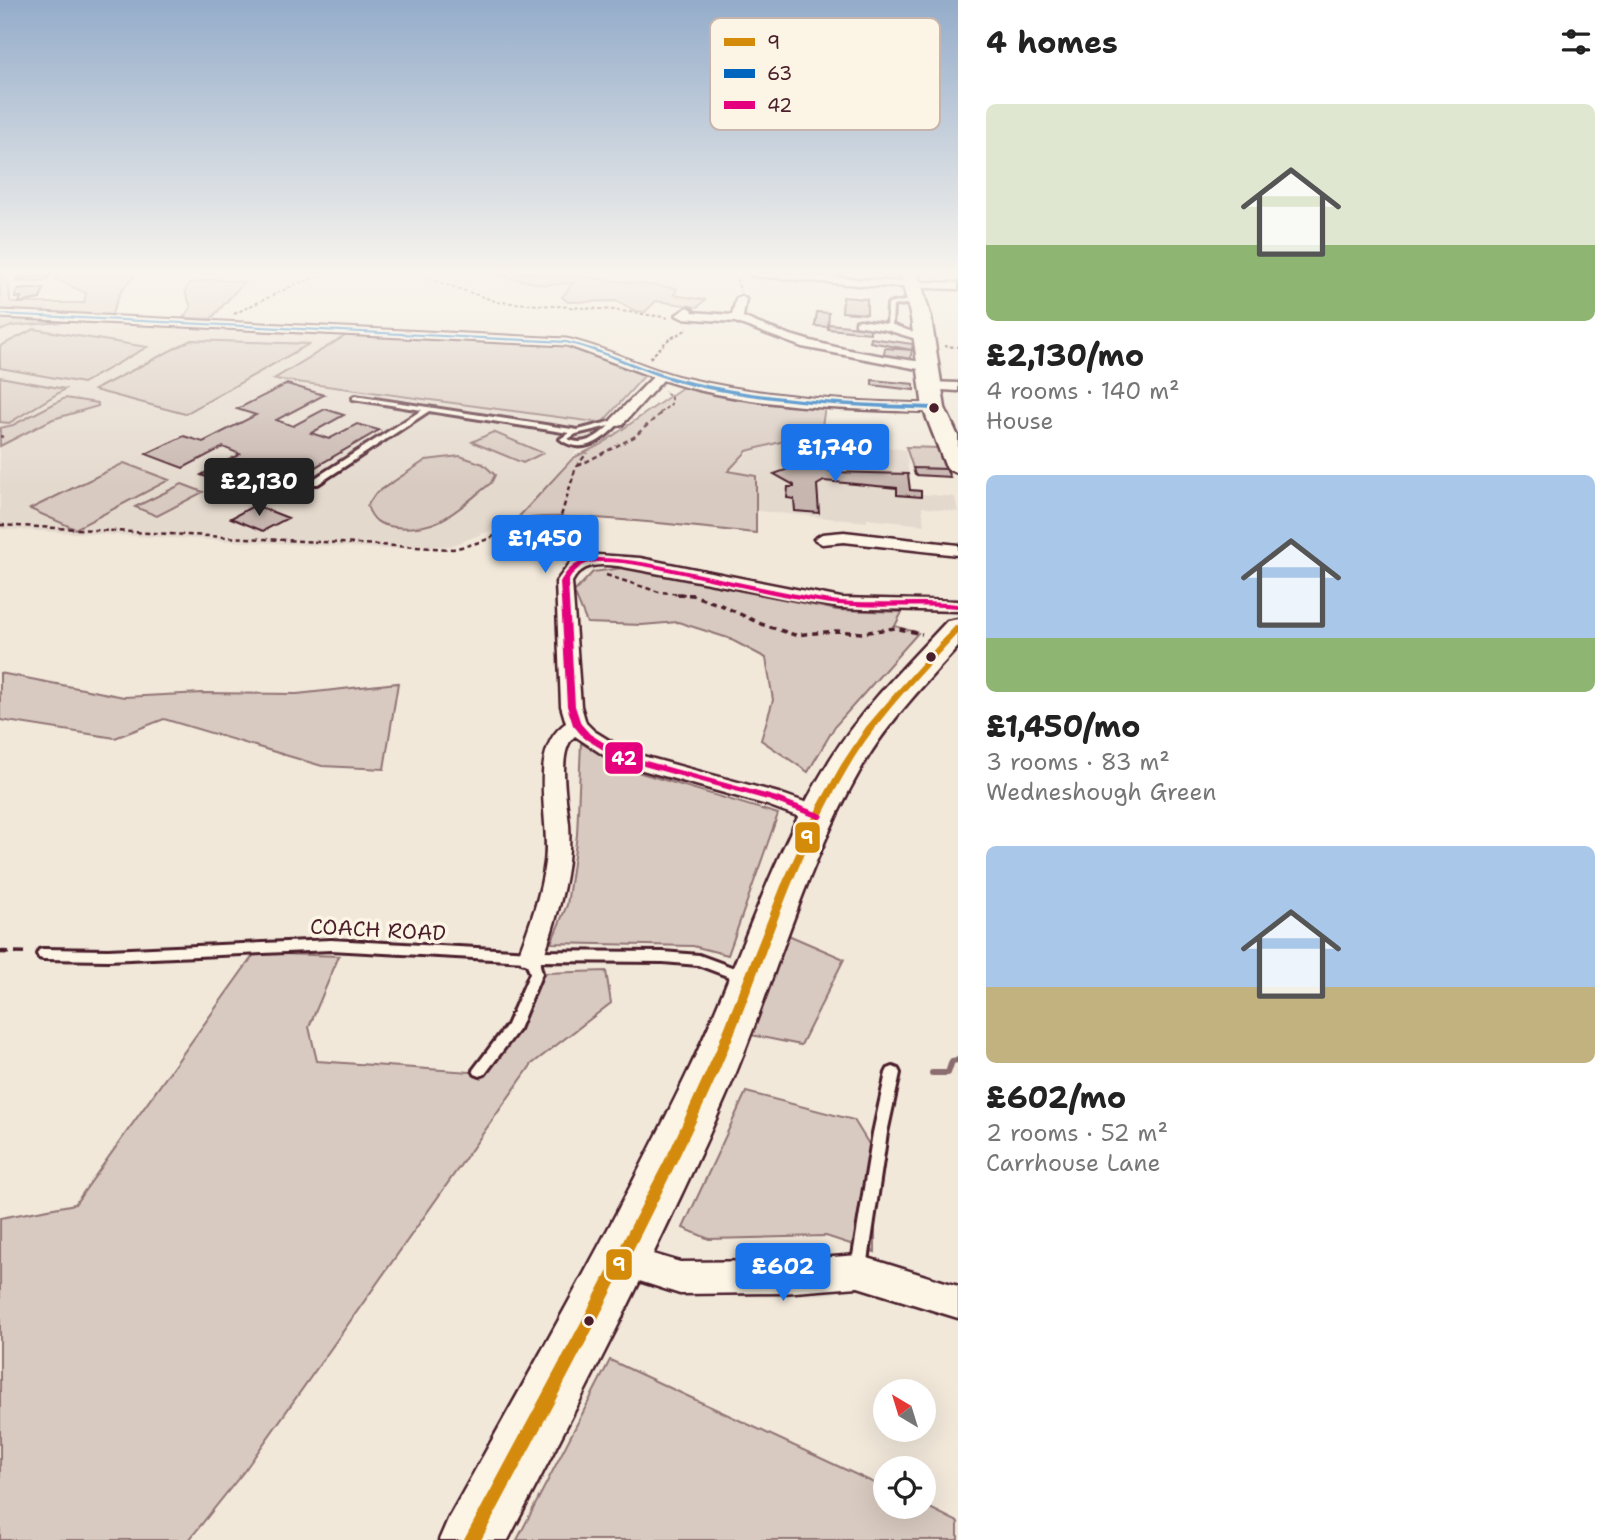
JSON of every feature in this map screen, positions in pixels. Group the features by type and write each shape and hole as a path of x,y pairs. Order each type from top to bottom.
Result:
{"highway":[{"path":"924,345 934,408 956,457"},
{"path":"472,1540 622,1261 704,1091 751,980 790,877 843,768 869,728 954,625"}],"street":[{"path":"578,345 611,353 642,367 657,379 762,396 873,407 934,408"},
{"path":"812,345 929,376 958,387"},
{"path":"617,422 657,379"},
{"path":"822,539 844,537 958,550"},
{"path":"819,816 774,799 621,758 587,736 577,725 571,706 564,582 571,568 585,561 613,560 827,601 875,605 939,603 954,625"},
{"path":"531,956 550,900 559,849 555,792 557,746 561,736 577,725"},
{"path":"622,1261 681,1278 782,1277 858,1271 958,1302"}],"lane":[{"path":"355,398 578,432"},
{"path":"315,482 428,409"},
{"path":"617,422 600,439 587,444 577,445 563,439 578,432 617,422"},
{"name":"COACH ROAD","path":"43,954 108,955 331,945 531,956 663,957 699,960 751,980"},
{"path":"480,1070 512,1030 536,973 531,956"},
{"path":"858,1271 880,1133 893,1073"}],"path":[{"path":"642,367 663,345"},
{"path":"576,467 634,437 671,404 671,397 657,379"},
{"path":"557,529 576,467 588,452 587,444"},
{"path":"0,525 453,549 486,540 519,523 547,523 557,529 565,547 566,561 571,568 591,569 659,592 692,595 795,635 836,631 862,633 895,628 954,625"},
{"path":"0,952 43,954"}],"shaded area":[{"path":"0,345 331,345 275,379 602,423 514,522 450,546 385,549 0,529"},
{"path":"182,345 307,345 185,414 94,390"},
{"path":"330,345 565,345 646,374 602,423 274,379"},
{"path":"0,346 147,347 83,383 0,368"},
{"path":"0,377 65,389 9,423 0,422"},
{"path":"683,387 734,398 825,407 822,426 784,441 747,451 728,471 756,476 756,533 592,518 531,518 514,522 573,458 600,445"},
{"path":"65,398 98,403 98,406 53,419 0,446 0,428 13,425"},
{"path":"818,427 851,433 849,442 906,450 910,489 921,491 922,494 955,497 958,512 922,507 924,525 759,511 729,473 731,469 748,453"},
{"path":"493,432 543,453 523,463 472,442"},
{"path":"906,447 938,448 946,469 913,468"},
{"path":"460,456 483,464 495,475 491,483 448,517 411,528 385,525 372,515 367,506 375,494 426,460"},
{"path":"124,463 169,480 75,529 30,509"},
{"path":"182,484 203,492 157,516 135,507"},
{"path":"637,566 837,610 902,612 895,626 918,633 835,726 808,772 761,740 773,700 766,658 728,638 678,622 642,625 587,623 574,592 593,572"},
{"path":"0,673 124,697 203,693 297,694 398,683 384,769 322,766 164,719 115,738 0,720"},
{"path":"581,743 621,767 778,814 728,955 693,946 551,943 567,905 577,835"},
{"path":"786,934 844,959 801,1045 746,1034"},
{"path":"255,953 339,956 309,1027 317,1061 470,1072 544,973 606,971 611,1003 532,1064 245,1470 189,1540 0,1540 0,1218 75,1204"},
{"path":"746,1092 854,1120 875,1154 875,1252 826,1236 709,1239 683,1228"},
{"path":"610,1360 873,1482 873,1519 936,1519 936,1511 958,1522 958,1540 517,1540"}],"building":[{"path":"885,345 913,345 912,350"},
{"path":"885,348 912,350 910,362 883,359"},
{"path":"872,380 914,384 914,390 872,385"},
{"path":"287,384 324,395 276,420 293,426 325,409 344,415 311,433 329,439 357,424 379,430 300,476 310,479 291,491 279,487 261,497 201,475 240,454 223,447 183,468 146,454 184,436 203,442 256,415 237,409"},
{"path":"811,461 832,472 908,474 910,490 921,491 921,497 897,495 897,488 824,481 817,485 819,513 795,511 794,499 787,498 788,487 794,485 774,474"},
{"path":"913,468 946,469 950,477 915,475"},
{"path":"255,505 288,518 263,531 231,518"}],"waterway":[{"path":"932,1073 948,1073 952,1061 958,1060"}],"transit line":[{"name":"63","path":"577,345 672,379 718,389 810,402 934,408"},
{"name":"42","path":"819,816 774,799 621,757 587,736 577,725 571,706 564,582 570,572 585,562 618,561 650,565 824,601 958,606"},
{"name":"9","path":"472,1540 591,1318 676,1150 721,1052 786,886 822,806 869,729 958,628"}]}
